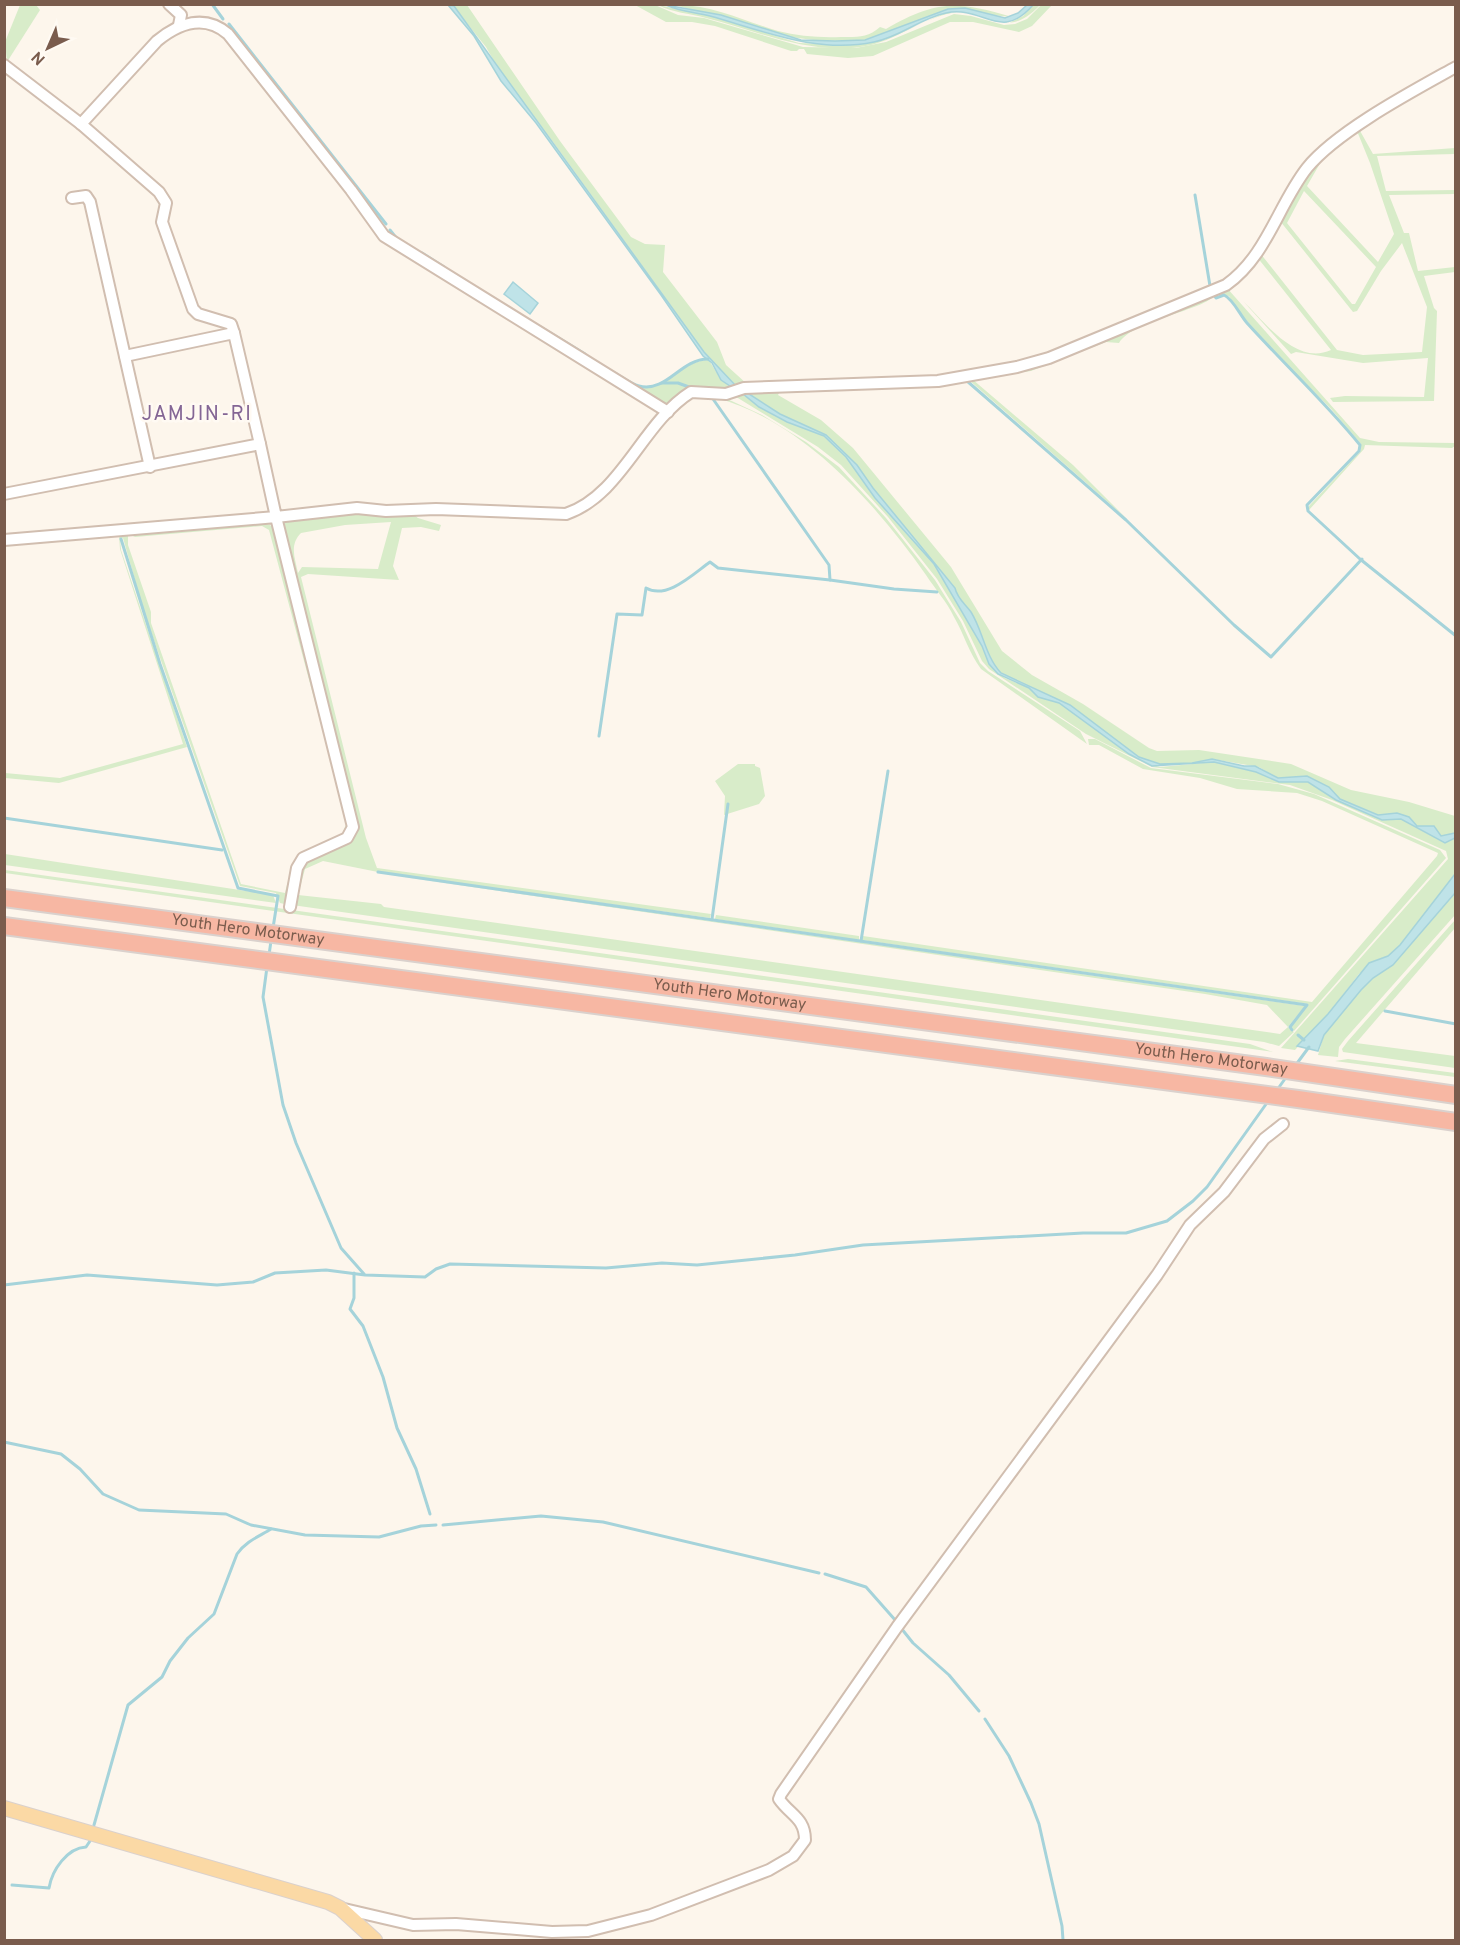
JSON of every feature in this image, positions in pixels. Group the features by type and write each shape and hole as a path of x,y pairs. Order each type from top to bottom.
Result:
{"highway":[{"name":"Youth Hero Motorway","path":"4,898 284,938 1266,1067 1455,1095"},
{"name":"Youth Hero Motorway","path":"4,926 1455,1122"}],"main road":[{"path":"4,1808 328,1902 340,1908 375,1941"}],"street":[{"path":"169,4 181,15 179,25"},
{"path":"81,123 157,40 179,25 209,23 218,25 228,34 351,190 384,236 668,412"},
{"path":"4,65 81,123 159,192 166,203 162,222 193,309 198,314 231,324 276,518 353,827 347,838 303,858 297,868 290,907"},
{"path":"4,540 276,518 357,508 386,511 436,509 566,514 581,509 596,496 668,412 691,392 938,381 1017,367 1049,358 1226,285 1250,263 1306,170 1324,150 1455,67"},
{"path":"72,198 86,196 90,202 150,467"},
{"path":"125,356 234,333"},
{"path":"4,494 260,444"},
{"path":"340,1908 413,1925 456,1924 552,1932 588,1931 651,1915 769,1870 793,1856 803,1845 804,1827 800,1819 779,1799 782,1794 897,1627 1157,1275 1190,1225 1224,1192 1264,1139 1283,1124"}],"green space":[{"path":"20,5 36,5 40,10 7,62 5,42"},
{"path":"452,5 467,5 560,141 631,237 645,244 665,245 663,272 717,342 726,365 747,384 737,387 704,352 553,142 503,77 486,47"},
{"path":"635,5 655,5 678,15 704,18 803,47 856,48 886,42 954,14 1004,25 1015,24 1027,19 1041,5 1052,5 1032,26 1019,32 973,22 950,22 873,56 848,58 807,54 804,49 791,51 715,26 692,22 666,22"},
{"path":"658,5 707,15 799,43 852,45 884,40 913,27 881,42 850,48 808,46"},
{"path":"675,5 714,10 786,33 825,37 867,35 880,27 886,29 919,13 948,6 977,8 1012,17 990,15 965,8 948,9 865,40 821,41 790,37"},
{"path":"1033,5 1040,5 1027,16 1011,22 1023,16"},
{"path":"964,12 967,13 952,13 927,21 945,13"},
{"path":"1359,129 1373,154 1455,148 1455,154 1377,156 1386,191 1455,190 1455,194 1389,195 1404,233 1409,233 1418,271 1455,267 1455,272 1424,276 1437,311 1434,401 1333,402 1330,398 1345,396 1424,397 1428,358 1363,363 1296,352 1291,354 1243,301 1271,330 1294,347 1306,352 1318,353 1331,350 1257,257 1260,253 1337,350 1363,355 1422,352 1427,307 1402,243 1381,271 1357,311 1353,312 1280,221 1308,172 1326,153 1307,186 1378,262 1394,234 1357,131","holes":["1304,191 1376,267 1355,304 1352,304 1287,223"]},
{"path":"389,230 405,247 426,256 636,386 657,386 689,365 709,360 721,380 733,388 690,389 666,408 395,241 387,235"},
{"path":"1227,288 1360,438 1379,442 1455,443 1455,446 1452,448 1365,445 1364,449 1309,510 1309,506 1360,452 1361,444 1331,409 1270,348 1235,307 1229,296 1216,294 1198,305 1139,328 1119,343 1106,342 1031,371 972,379 1073,465 1127,519 969,380 939,387 779,393 778,395 821,420 853,448 951,567 1002,651 1032,675 1157,751 1199,750 1291,764 1351,790 1409,802 1455,816 1455,833 1441,836 1434,826 1417,826 1409,817 1378,815 1340,799 1312,778 1277,778 1259,767 1212,759 1192,763 1160,764 1139,757 1070,705 1001,673 991,659 975,619 959,598 955,588 873,488 857,465 826,435 780,414 746,392 1018,370"},
{"path":"742,393 759,407 787,422 824,436 846,457 875,498 934,564 982,646 989,664 1005,678 1029,688 1038,696 1059,703 1143,762 1160,767 1214,762 1256,772 1279,782 1308,782 1336,800 1382,820 1401,819 1441,841 1448,842 1455,838 1455,874 1400,945 1388,956 1379,959 1359,974 1328,1014 1295,1050 1281,1048 1448,859 1446,851 1332,800 1290,785 1152,767 1086,734 989,669 982,661 963,621 937,579 888,517 841,465 818,447 733,395"},
{"path":"723,397 762,415 806,442 839,467 886,518 935,580 961,622 980,663 988,671 1080,731 1087,744 981,669 951,611 926,575 861,494 835,469 779,426 749,410 717,398"},
{"path":"352,510 411,513 418,518 441,525 439,531 421,527 402,528 393,566 399,580 308,574 301,577 366,838 377,868 711,914 710,918 378,872 323,861 305,869 298,895 381,904 384,907 1280,1034 1288,1027 1294,1032 1279,1046 1264,1042 292,905 303,863 350,840 355,833 282,525 288,521","holes":["391,522 378,569 302,567 298,573 294,552 295,542 301,533 345,525"]},
{"path":"249,523 270,525 276,530 350,824 347,832 341,838 298,861 289,905 280,903 276,893 240,886 144,612 123,538 120,539 121,550 187,747 59,783 5,778 5,773 60,778 183,744 120,549 119,535 128,534","holes":["262,526 269,530 347,822 341,837 310,851 298,860 285,893 241,884 151,623 151,612 128,545 128,534 135,537"]},
{"path":"1088,739 1095,739 1151,768 1278,784 1314,794 1440,850 1446,858 1294,1031 1291,1027 1308,1004 862,940 863,936 1312,1002 1438,853 1322,801 1297,793 1237,789 1200,778 1143,769 1099,745 1089,745"},
{"path":"738,764 755,764 760,768 765,796 759,804 724,815 725,796 715,781"},
{"path":"5,854 273,895 276,903 5,865"},
{"path":"5,870 1250,1044 1273,1052 5,873"},
{"path":"377,873 1305,1006 1288,1027 1267,1005 1205,994"},
{"path":"1455,893 1455,915 1345,1039 1339,1047 1338,1057 1318,1055 1324,1035 1361,990 1373,978 1393,965"},
{"path":"716,915 859,936 859,940 715,919"},
{"path":"1455,920 1455,928 1356,1043 1455,1056 1455,1068 1343,1052 1342,1049 1348,1041"},
{"path":"1348,1059 1455,1073 1455,1077 1335,1061"}],"water":[{"path":"448,5 454,6 704,352 737,387 733,388 721,380 712,363 703,356 536,123 501,81 474,36"},
{"path":"666,5 721,15 801,40 835,41 865,40 948,9 965,8 1005,18 1018,13 1027,5 1033,5 1021,16 1011,21 1001,22 959,12 946,13 884,40 853,45 832,45 791,39"},
{"path":"513,282 538,303 530,314 504,294"},
{"path":"746,392 780,414 826,435 857,465 873,488 955,588 959,598 975,619 991,659 1001,673 1070,705 1139,757 1160,764 1192,763 1212,759 1255,766 1278,778 1307,776 1329,787 1340,799 1378,815 1397,813 1409,817 1417,826 1434,826 1441,836 1455,833 1455,838 1445,843 1401,819 1382,820 1336,800 1308,782 1279,782 1256,772 1214,762 1152,766 1129,754 1059,703 1038,697 1029,688 998,674 989,664 982,646 934,564 875,498 846,457 824,436 787,422 759,407 742,393"},
{"path":"1455,874 1455,893 1393,965 1373,978 1361,990 1324,1035 1318,1051 1297,1046 1328,1014 1369,963 1388,956 1400,945"}],"waterway":[{"path":"212,4 223,19"},
{"path":"229,24 386,224"},
{"path":"1195,195 1210,286"},
{"path":"390,230 398,240"},
{"path":"422,253 444,267"},
{"path":"1214,295 1216,298 1224,295 1230,300 1247,323 1360,445 1359,451 1307,505 1308,511 1360,559 1456,636"},
{"path":"539,326 585,354"},
{"path":"613,372 636,385 649,387 666,381 689,364 708,359"},
{"path":"967,381 1126,520 1234,625 1271,657 1362,559"},
{"path":"662,383 678,383 689,387"},
{"path":"711,398 829,565 830,580 894,589 937,592"},
{"path":"121,539 160,664 238,888 278,896 273,928"},
{"path":"599,736 617,614 642,615 646,588 654,591 671,588 688,579 710,562 718,568 830,580"},
{"path":"861,941 888,771"},
{"path":"712,919 728,804"},
{"path":"4,818 222,850"},
{"path":"378,872 1307,1005 1290,1027 1292,1030"},
{"path":"269,955 271,941"},
{"path":"267,967 263,997 283,1105 296,1143 341,1248 364,1274"},
{"path":"1385,1011 1456,1024"},
{"path":"1298,1035 1304,1040"},
{"path":"1295,1066 1309,1047"},
{"path":"1277,1090 1287,1076"},
{"path":"4,1285 87,1275 217,1285 253,1282 275,1273 326,1270 365,1275 425,1277 436,1269 450,1264 606,1268 662,1263 697,1265 863,1245 1083,1233 1126,1233 1167,1221 1193,1201 1207,1187 1269,1100"},
{"path":"354,1273 354,1298 350,1309 363,1326 383,1377 397,1428 416,1469 430,1514"},
{"path":"4,1442 61,1454 80,1469 103,1494 139,1510 226,1514 251,1525 305,1535 379,1537 421,1526 436,1525"},
{"path":"443,1525 541,1516 603,1522 819,1573"},
{"path":"94,1825 128,1705 162,1677 170,1661 188,1638 214,1614 241,1549 271,1529"},
{"path":"825,1574 866,1587 896,1621"},
{"path":"901,1628 913,1643 949,1675 979,1711"},
{"path":"985,1719 1009,1756 1039,1824 1062,1926 1063,1940"},
{"path":"12,1885 49,1888 53,1874 61,1861 73,1851 86,1847 90,1841"}],"district":[{"name":"JAMJIN-RI","path":"197,415"}]}
